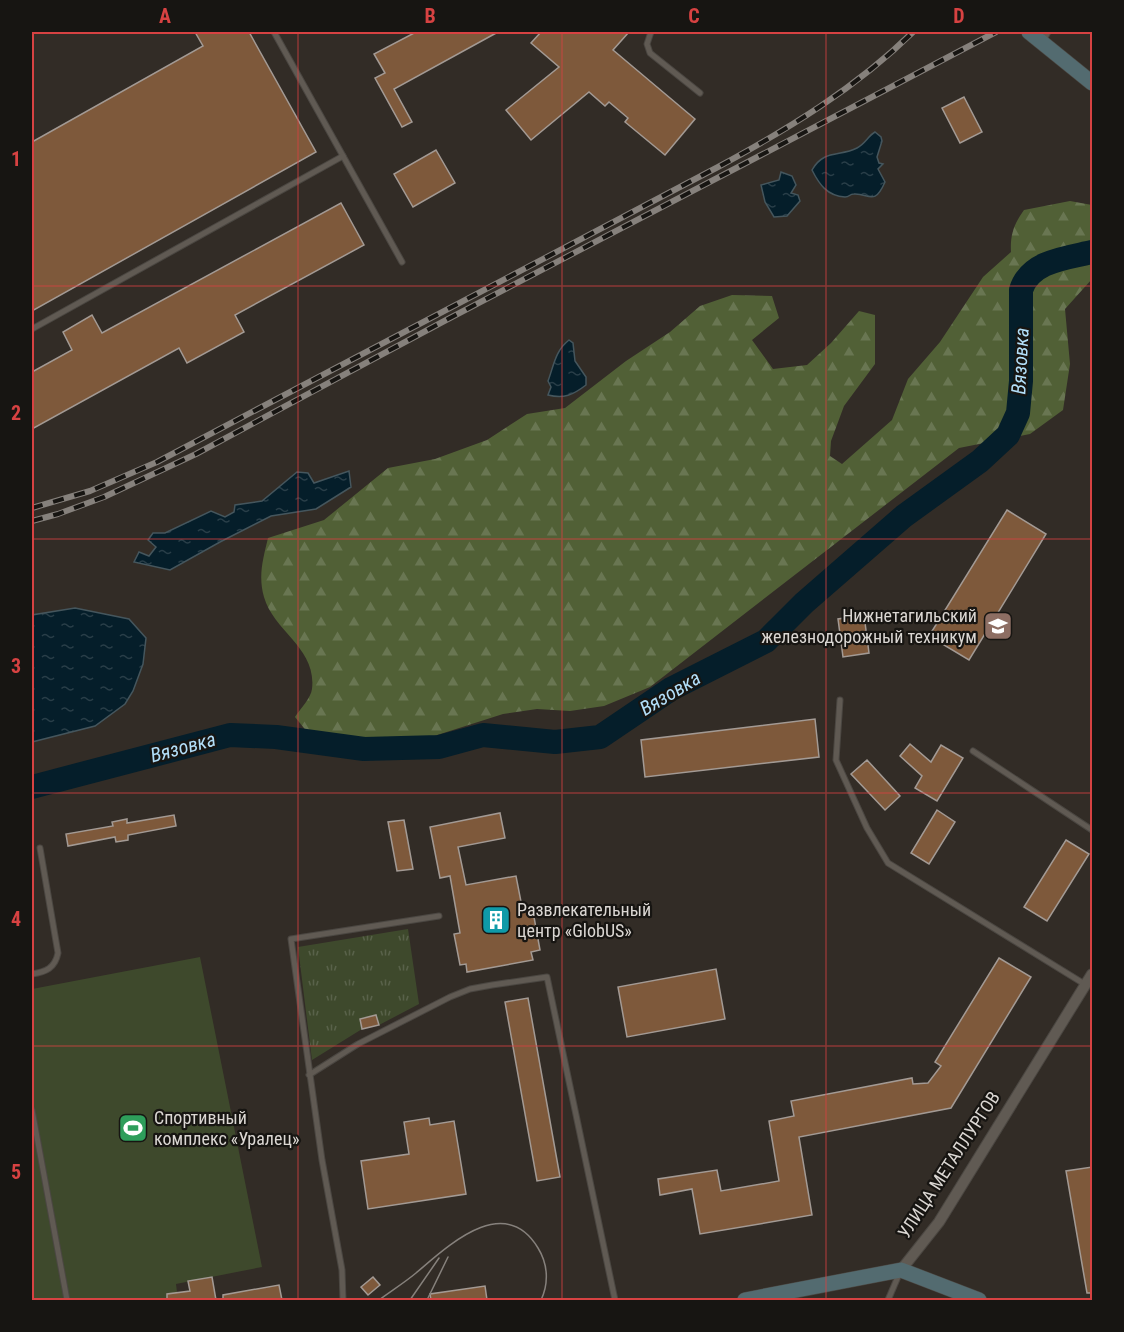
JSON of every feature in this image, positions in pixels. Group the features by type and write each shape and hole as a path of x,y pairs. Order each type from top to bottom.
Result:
{"main road":[{"path":"1029,32 1045,37 1092,83"},
{"path":"745,1300 901,1270 979,1300"}],"street":[{"name":"УЛИЦА МЕТАЛЛУРГОВ","path":"901,1270 939,1222 1092,974"}],"lane":[{"path":"274,32 402,261"},
{"path":"651,32 648,44 650,52 700,93"},
{"path":"32,329 343,156"},
{"path":"840,700 836,760 867,828 888,863 1086,985"},
{"path":"973,751 1092,830"},
{"path":"32,974 48,970 53,965 58,952 40,848"},
{"path":"342,1300 342,1270 322,1160 291,939 439,916"},
{"path":"309,1075 358,1044 450,997 470,989 547,977 615,1300"},
{"path":"32,1110 67,1300"},
{"path":"888,1300 901,1270"}],"green space":[{"path":"1070,201 1092,205 1092,279 1065,309 1070,364 1063,410 1030,434 959,448 650,687 604,706 570,711 537,709 503,714 409,744 368,738 327,737 308,733 295,717 308,700 312,689 312,675 302,651 276,620 264,597 261,575 268,538 324,520 388,468 435,459 487,440 527,414 565,408 626,361 670,332 700,306 732,295 772,296 779,318 752,340 773,369 807,365 831,343 859,311 875,315 875,364 844,406 831,441 830,456 842,464 892,420 908,379 940,342 983,277 1011,252 1013,230 1024,210"},
{"path":"408,929 419,1004 379,1025 376,1015 360,1019 362,1029 312,1060 298,947"},
{"name":"Спортивный комплекс «Уралец»","path":"200,957 262,1267 176,1284 178,1300 32,1300 32,989"}],"water":[{"path":"875,132 882,141 877,157 879,163 883,164 878,169 885,182 878,194 874,197 852,194 845,197 828,192 812,170 817,163 827,156 857,148"},
{"path":"781,172 792,176 796,185 791,193 798,195 800,201 787,216 774,217 765,202 761,185 779,180"},
{"path":"569,340 573,343 575,361 586,377 586,385 568,395 559,397 548,395 551,387 548,381 556,359 564,344"},
{"path":"349,471 351,487 316,509 271,516 170,570 134,562 139,552 149,556 156,547 148,540 153,533 165,533 211,511 225,517 234,512 235,505 262,501 297,472 308,473 314,483"},
{"path":"75,608 129,619 146,638 143,664 133,691 125,704 95,726 32,742 32,615"}],"building":[{"path":"195,32 249,32 316,152 32,311 32,142 203,46"},
{"path":"416,32 498,32 394,89 412,122 402,127 375,78 385,73 374,54"},
{"path":"541,32 629,32 613,50 695,119 665,155 625,122 628,118 609,102 605,106 589,92 531,140 506,110 559,67 531,43"},
{"path":"964,97 982,132 960,143 942,108"},
{"path":"436,150 455,183 413,207 394,174"},
{"path":"341,203 364,245 235,315 244,332 187,363 179,348 32,429 32,372 72,350 63,332 92,315 102,333"},
{"path":"1007,510 1046,534 969,660 929,636"},
{"path":"864,615 869,653 843,657 838,619"},
{"path":"815,719 819,757 645,777 641,740"},
{"path":"910,744 931,762 941,745 963,758 937,801 915,788 922,776 900,756"},
{"path":"867,760 900,796 885,810 851,774"},
{"path":"937,810 955,822 929,864 911,853"},
{"name":"Развлекательный центр «GlobUS»","path":"500,813 505,838 458,847 466,885 516,876 522,907 532,906 540,950 531,952 533,960 467,972 466,964 460,965 454,934 460,933 450,876 440,878 430,827"},
{"path":"174,815 176,826 128,835 128,840 116,842 115,837 68,846 66,834 113,826 112,822 127,819 127,823"},
{"path":"404,820 413,869 397,871 388,822"},
{"path":"1066,840 1089,854 1047,921 1024,907"},
{"path":"999,958 1031,977 951,1108 799,1137 812,1215 700,1234 692,1189 660,1195 658,1179 717,1170 721,1191 779,1181 769,1121 794,1116 791,1101 912,1078 913,1084 928,1083 941,1066 935,1062"},
{"path":"716,969 725,1019 627,1037 618,987"},
{"path":"528,998 560,1177 537,1181 505,1002"},
{"path":"376,1015 379,1025 362,1029 360,1019"},
{"path":"429,1118 430,1125 454,1121 466,1194 368,1209 361,1161 409,1154 404,1122"},
{"path":"1092,1167 1092,1293 1087,1293 1066,1171"},
{"path":"212,1277 216,1300 167,1300 167,1294 190,1291 188,1281"},
{"path":"373,1277 380,1285 368,1295 361,1287"},
{"path":"279,1285 282,1300 223,1300 223,1295"},
{"path":"485,1286 487,1300 431,1300 430,1294"}],"waterway":[{"name":"Вязовка","path":"32,787 230,735 276,737 364,749 439,747 483,735 555,742 600,737 671,689 766,641 804,603 904,516 980,461 1008,435 1018,413 1021,381 1021,290 1032,273 1050,262 1092,252"}],"tram line":[{"path":"379,1300 460,1238 476,1229 493,1224 509,1224 524,1232 538,1248 544,1260 546,1274 541,1300"},
{"path":"427,1300 448,1257"},
{"path":"410,1300 439,1258"}],"railway":[{"path":"32,508 90,491 157,462 718,167 770,138 845,89 913,32"},
{"path":"32,521 104,497 196,454 448,319 996,32"}],"place":[{"name":"Нижнетагильский железнодорожный техникум","path":"998,626"},
{"name":"Развлекательный центр «GlobUS»","path":"496,920"},
{"name":"Спортивный комплекс «Уралец»","path":"133,1128"}]}
